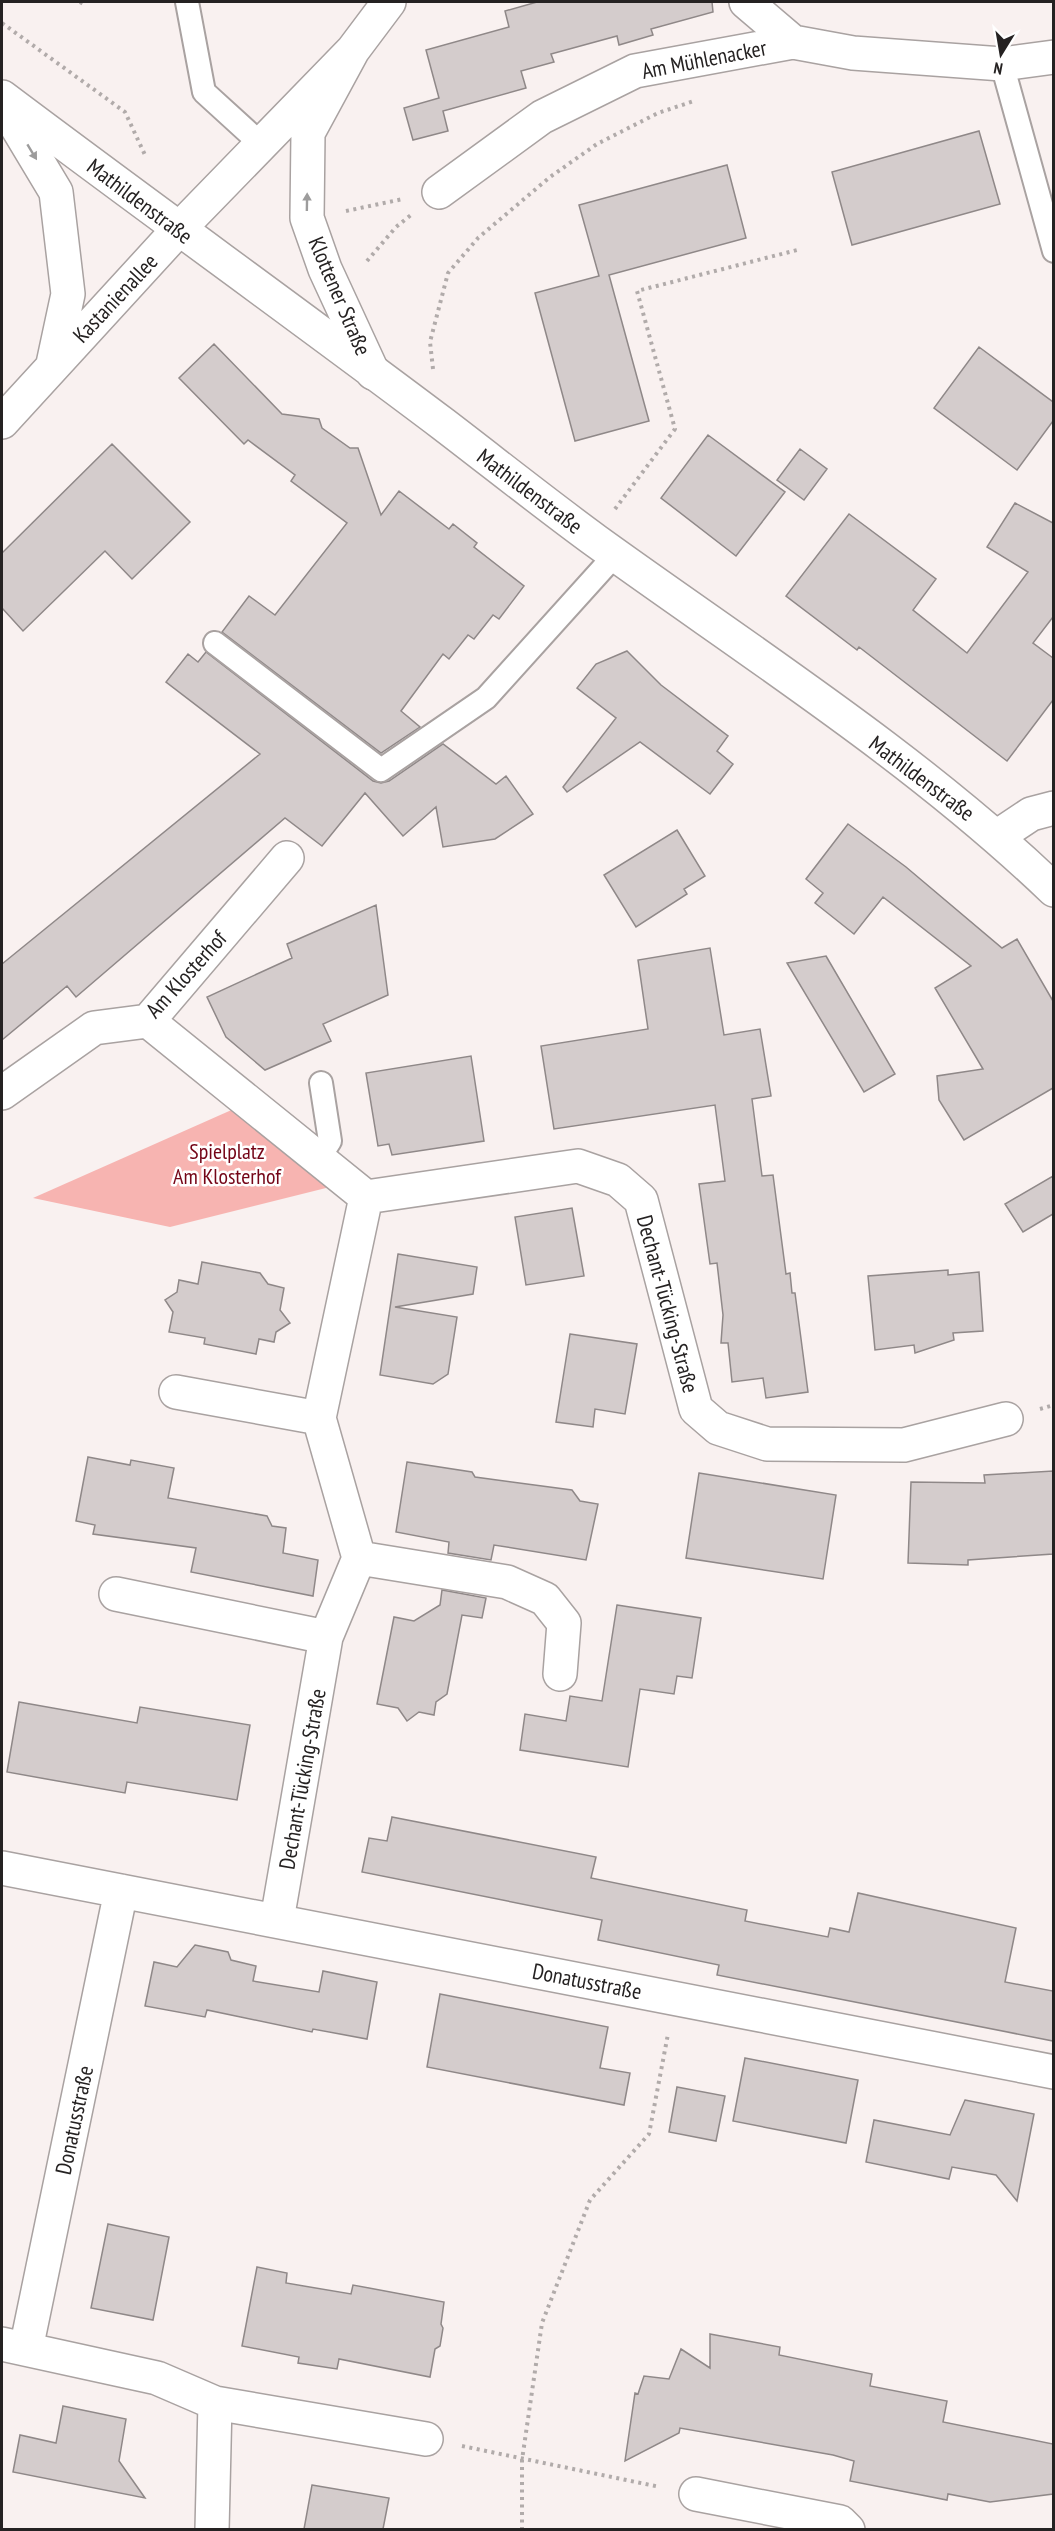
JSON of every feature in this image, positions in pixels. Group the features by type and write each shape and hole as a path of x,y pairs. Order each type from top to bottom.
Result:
{"street":[{"name":"Klottener Straße","path":"178,230 353,50 389,2"},
{"path":"746,2 793,42"},
{"name":"Am Mühlenacker","path":"439,192 542,117 635,70 793,42 853,53 1002,64 1053,57"},
{"name":"Klottener Straße","path":"353,50 308,133 307,218 325,269 373,373"},
{"name":"Mathildenstraße","path":"2,97 178,230 443,424 604,547 791,680 998,836 1053,890"},
{"name":"Kastanienallee","path":"2,102 56,192 68,294 53,365"},
{"name":"Kastanienallee","path":"2,422 178,230"},
{"path":"998,836 1031,814 1053,808"},
{"name":"Am Klosterhof","path":"2,1092 94,1028 148,1021 287,858"},
{"path":"148,1021 366,1197 319,1418 359,1558 507,1582 545,1599 564,1623 560,1674"},
{"name":"Dechant-Tücking-Straße","path":"366,1197 578,1166 618,1180 641,1200 696,1408 718,1428 767,1444 904,1445 1006,1419"},
{"path":"177,1392 319,1418"},
{"name":"Dechant-Tücking-Straße","path":"278,1920 326,1637 359,1558"},
{"path":"116,1594 326,1637"},
{"name":"Donatusstraße","path":"2,1868 1053,2072"},
{"name":"Donatusstraße","path":"14,2346 121,1892"},
{"path":"14,2346 157,2378 215,2403 426,2439"},
{"path":"212,2529 215,2403"},
{"path":"696,2494 840,2522 848,2529"}],"lane":[{"path":"187,2 204,92 261,144"},
{"path":"1002,64 1053,251"},
{"path":"215,643 381,770 486,698 604,547"},
{"path":"319,1158 330,1141 321,1083"}],"path":[{"path":"80,2 85,5"},
{"path":"2,23 125,112 149,166"},
{"name":"Am Mühlenacker","path":"443,424 430,342 448,273 478,238 550,177 597,144 658,113 702,99"},
{"path":"307,218 439,192"},
{"path":"367,261 396,227 439,192"},
{"path":"604,547 675,429 637,291 801,249"},
{"path":"522,2529 522,2460 542,2323 590,2200 649,2134 674,1998"},
{"path":"426,2439 696,2494"}],"green space":[{"name":"Spielplatz Am Klosterhof","path":"236,1108 334,1186 170,1227 33,1198"}],"building":[{"path":"537,2 712,2 713,12 651,29 653,35 619,45 617,36 551,54 554,62 521,71 526,88 443,111 448,131 413,140 404,108 439,98 426,50 509,27 505,11"},
{"path":"979,131 1000,204 852,245 832,172"},
{"path":"727,165 746,238 609,275 649,421 575,441 535,293 599,276 579,205"},
{"path":"214,344 282,414 319,419 322,428 350,448 358,448 381,515 399,491 449,529 453,524 477,543 474,547 524,586 499,619 493,615 474,639 468,635 449,659 443,654 401,711 420,727 381,753 222,632 249,596 275,615 347,523 291,481 295,475 248,440 244,444 179,378"},
{"path":"979,347 1053,402 1053,421 1017,470 934,408"},
{"path":"708,435 785,492 736,556 661,498"},
{"path":"112,444 190,522 132,579 105,551 23,631 2,608 2,553"},
{"path":"800,449 827,469 804,500 777,480"},
{"path":"1015,503 1053,523 1053,617 1033,643 1053,658 1053,700 1007,761 859,647 857,650 786,596 849,514 936,579 913,610 967,653 1028,572 987,547"},
{"path":"627,651 661,685 728,736 717,751 733,764 710,794 640,742 567,792 563,787 616,718 577,688 596,664"},
{"path":"206,652 373,781 381,783 389,781 443,744 496,784 506,776 533,814 495,839 443,847 436,807 403,836 365,793 322,846 285,818 76,997 67,986 2,1040 2,964 260,754 166,682 188,654 198,662"},
{"path":"848,824 906,867 1002,948 1017,939 1053,1001 1053,1088 964,1140 939,1100 937,1076 983,1069 935,988 971,966 883,897 854,934 815,903 823,893 806,879"},
{"path":"677,830 705,876 684,889 687,894 636,927 604,875"},
{"path":"376,905 388,995 323,1024 331,1041 265,1070 226,1037 207,997 292,958 287,944"},
{"path":"710,948 724,1035 760,1029 771,1096 752,1099 762,1176 773,1175 786,1274 790,1273 792,1293 795,1293 808,1392 766,1398 763,1378 732,1382 728,1343 721,1343 723,1315 717,1263 710,1264 699,1184 725,1181 715,1105 554,1129 541,1046 648,1029 638,960"},
{"path":"826,956 895,1074 864,1092 787,963"},
{"path":"471,1056 484,1141 392,1155 389,1144 378,1146 366,1073"},
{"path":"1053,1176 1053,1214 1023,1232 1005,1204"},
{"path":"572,1208 584,1276 526,1285 515,1217"},
{"path":"398,1254 477,1267 473,1294 395,1307 457,1317 448,1374 433,1384 380,1375"},
{"path":"202,1262 260,1273 268,1284 284,1288 280,1310 290,1323 276,1332 274,1342 259,1339 256,1354 204,1344 205,1338 169,1332 173,1312 165,1300 177,1292 179,1280 198,1284"},
{"path":"948,1270 948,1275 979,1272 983,1331 953,1333 954,1340 915,1353 914,1345 875,1350 868,1276"},
{"path":"570,1334 637,1344 625,1414 595,1409 593,1427 556,1422"},
{"path":"88,1457 130,1465 131,1460 174,1468 168,1498 267,1516 272,1526 286,1528 283,1553 318,1560 313,1596 191,1572 196,1548 93,1534 95,1525 76,1521"},
{"path":"407,1462 472,1472 475,1477 572,1490 580,1501 598,1504 586,1560 494,1545 491,1560 448,1553 449,1542 396,1532"},
{"path":"1053,1471 1053,1554 968,1560 968,1565 908,1563 911,1482 985,1483 984,1475"},
{"path":"699,1473 836,1495 823,1579 686,1558"},
{"path":"442,1590 486,1598 482,1618 462,1615 447,1694 436,1702 434,1715 419,1712 407,1721 398,1708 377,1704 394,1617 414,1621 440,1605"},
{"path":"617,1605 701,1618 692,1678 677,1676 674,1694 640,1689 628,1767 520,1750 525,1714 566,1721 570,1696 602,1701"},
{"path":"19,1702 137,1723 140,1707 250,1725 237,1800 127,1782 125,1793 7,1772"},
{"path":"392,1817 596,1857 591,1878 747,1910 745,1921 828,1937 830,1928 849,1932 858,1893 1016,1928 1005,1982 1053,1991 1053,2041 717,1975 719,1965 598,1940 602,1920 362,1872 369,1838 387,1841"},
{"path":"195,1945 228,1952 231,1960 256,1966 253,1981 319,1992 323,1971 377,1982 367,2039 313,2029 312,2032 207,2010 205,2017 145,2006 154,1962 177,1967"},
{"path":"440,1994 608,2027 600,2068 630,2073 624,2105 427,2067"},
{"path":"745,2058 858,2080 846,2143 733,2121"},
{"path":"677,2087 725,2096 716,2141 669,2132"},
{"path":"965,2100 1034,2114 1017,2201 996,2175 952,2167 949,2179 866,2162 874,2120 950,2135"},
{"path":"108,2224 169,2237 153,2320 91,2308"},
{"path":"257,2267 287,2273 286,2283 351,2294 353,2285 444,2302 440,2346 435,2349 430,2377 339,2359 337,2369 298,2363 299,2357 242,2346"},
{"path":"710,2334 780,2347 779,2355 872,2374 870,2386 947,2401 943,2422 1053,2444 1053,2494 990,2502 948,2494 947,2500 850,2481 854,2461 833,2455 680,2428 679,2433 625,2461 635,2393 638,2394 644,2376 669,2379 681,2349 710,2368"},
{"path":"63,2406 126,2419 119,2461 145,2498 13,2472 20,2435 56,2443"},
{"path":"312,2485 389,2498 383,2529 304,2529"}]}
